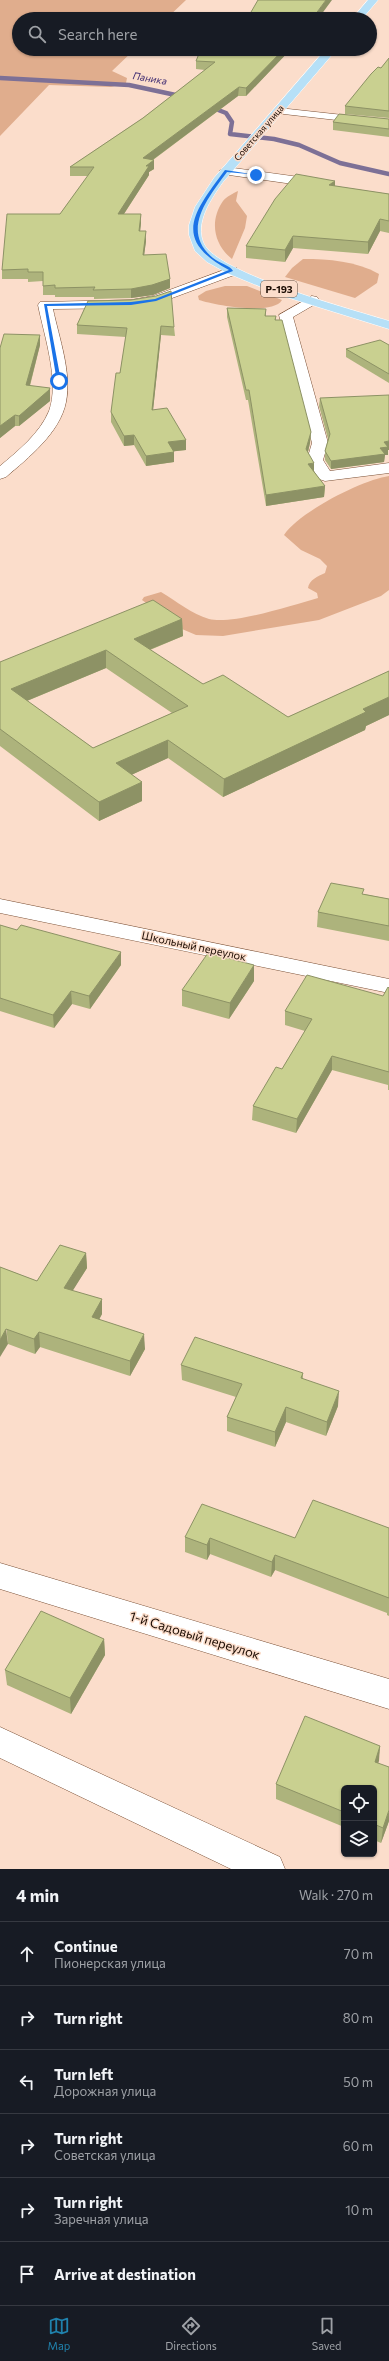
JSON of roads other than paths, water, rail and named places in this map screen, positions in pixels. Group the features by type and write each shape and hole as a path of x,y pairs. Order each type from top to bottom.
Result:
{"main road":[{"path":"363,12 373,0"},
{"name":"Советская улица","path":"232,270 213,260 201,249 195,236 195,223 207,197 226,171 280,111 326,56"},
{"name":"Р-193","path":"232,270 312,300 389,325"}],"street":[{"path":"280,111 389,123"},
{"path":"226,171 298,180 337,187"},
{"path":"0,474 43,432 59,402 59,381 45,305 131,304 156,300 232,270"},
{"path":"312,300 286,315 320,443 316,460 325,476 389,468"},
{"name":"Школьный переулок","path":"0,906 389,986"},
{"name":"1-й Садовый переулок","path":"0,1576 389,1694"},
{"path":"0,1742 268,1869"}],"waterway":[{"name":"Паника","path":"0,78 129,85 185,97"},
{"name":"Паника","path":"208,106 226,113 232,122 230,134 274,139 299,145 340,163 389,174"}]}
